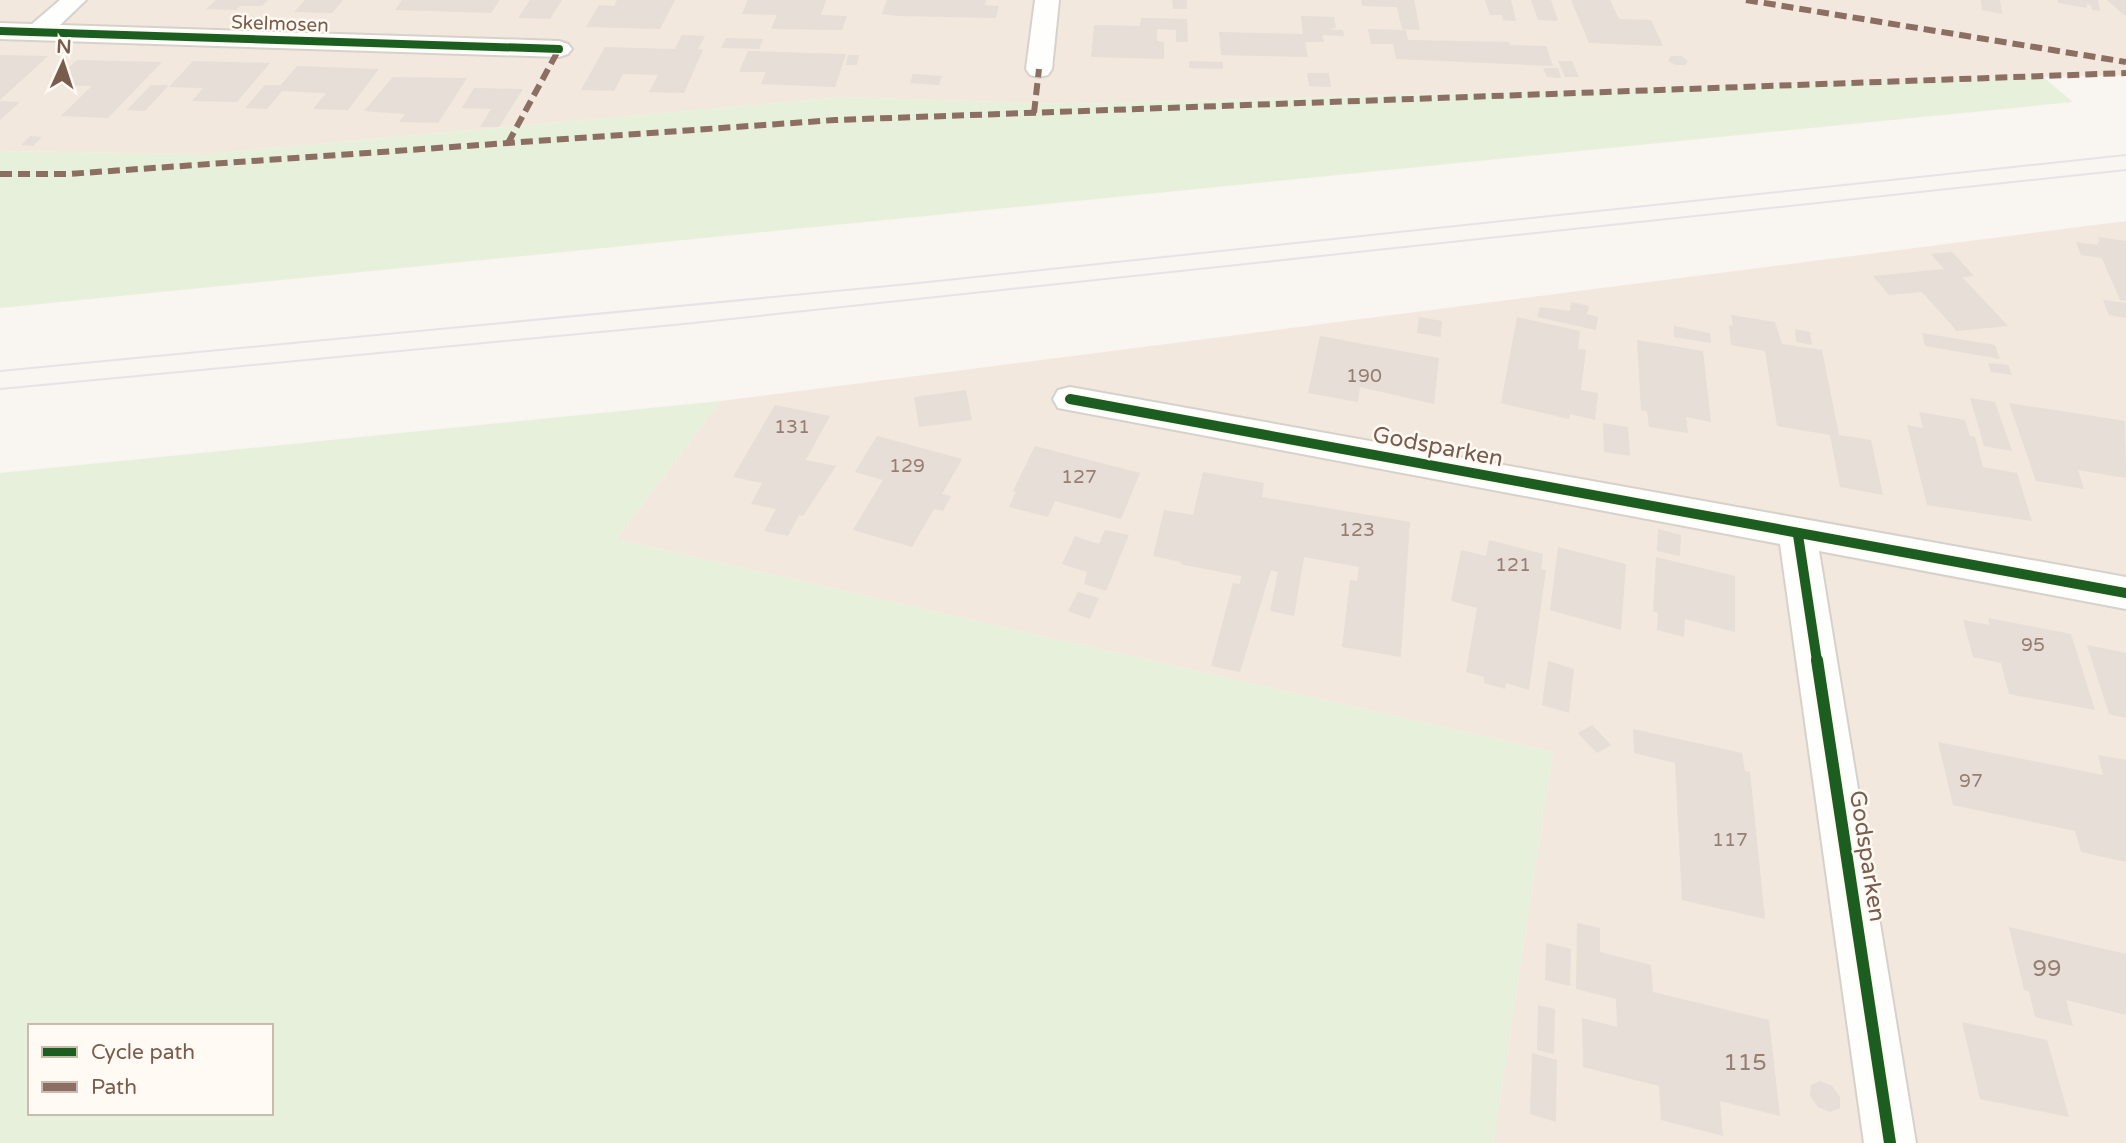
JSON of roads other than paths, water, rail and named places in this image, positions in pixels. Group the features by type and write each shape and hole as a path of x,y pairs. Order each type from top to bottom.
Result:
{"street":[{"path":"38,32 74,0"},
{"path":"1039,69 1047,0"},
{"name":"Skelmosen","path":"0,32 559,49"},
{"name":"Godsparken","path":"1070,399 1798,535 2126,593"},
{"name":"Godsparken","path":"1798,535 1890,1143"}],"tram line":[{"path":"0,371 909,284 2126,155"},
{"path":"0,389 674,325 2126,170"}]}
